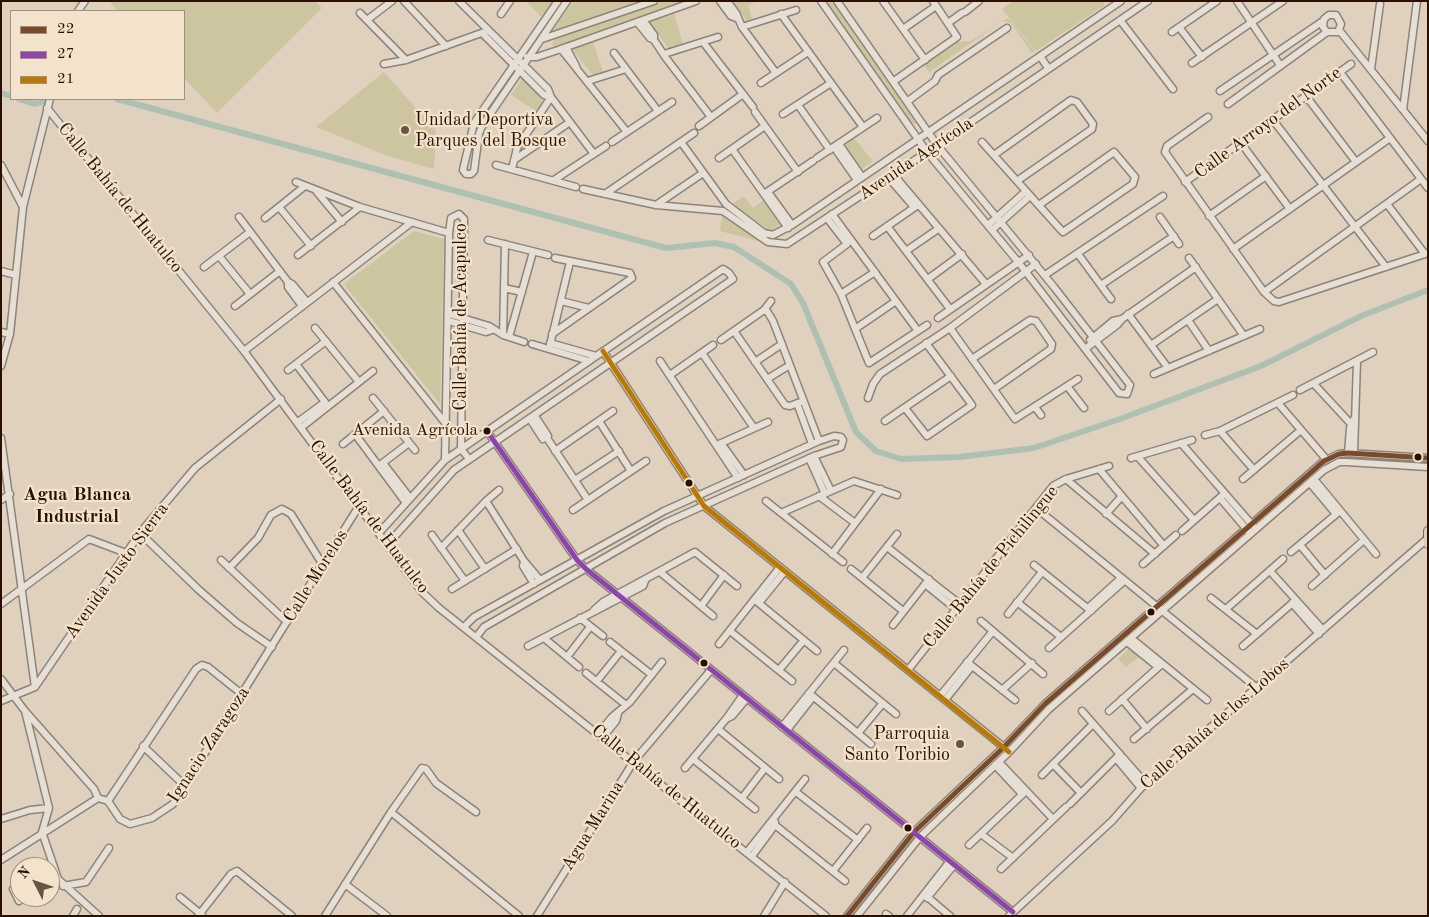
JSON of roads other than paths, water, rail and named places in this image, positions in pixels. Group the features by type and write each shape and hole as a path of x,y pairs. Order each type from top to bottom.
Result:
{"main road":[{"path":"1428,531 1428,544"}],"street":[{"path":"367,20 392,1"},
{"path":"404,1 446,46"},
{"path":"459,1 485,32 522,68 544,95 551,97 594,154"},
{"path":"501,14 510,1"},
{"path":"535,36 542,39 654,1"},
{"path":"529,58 564,48 696,1"},
{"path":"720,1 731,16 736,18"},
{"path":"727,1 736,13 736,18 742,27 776,73"},
{"path":"821,1 927,152 1019,263 1121,395 1129,393 1130,386 1045,275 937,145 837,1"},
{"path":"883,1 925,60"},
{"path":"948,23 979,1"},
{"name":"Avenida Agrícola","path":"778,233 1122,1"},
{"name":"Avenida Agrícola","path":"724,208 764,240 781,244 789,243 927,152 1148,1"},
{"path":"1172,32 1217,1"},
{"path":"1237,1 1280,65"},
{"path":"1192,63 1283,1"},
{"path":"1403,110 1417,1"},
{"path":"560,3 542,39 482,126 474,171 471,174 466,174 463,170 474,123 522,53 560,3"},
{"path":"894,81 957,37 935,4 903,29"},
{"path":"1371,70 1380,4"},
{"path":"742,27 796,10"},
{"path":"360,13 406,60"},
{"path":"781,14 863,127"},
{"path":"1220,91 1329,15 1336,16 1341,22 1339,30 1334,33 1328,32 1323,27 1323,21"},
{"path":"1120,20 1173,88"},
{"path":"640,21 654,35 654,40 711,117"},
{"path":"1179,27 1202,57"},
{"path":"908,101 935,81 938,75 1007,28"},
{"path":"1339,30 1428,141"},
{"path":"384,64 406,60 485,32"},
{"path":"1228,104 1328,32"},
{"path":"664,54 718,37"},
{"path":"703,42 743,94 798,172"},
{"path":"564,48 627,132"},
{"path":"761,83 808,52"},
{"path":"522,53 529,58"},
{"path":"614,53 658,111"},
{"path":"1040,56 1048,68"},
{"name":"Calle Arroyo del Norte","path":"1185,182 1351,64"},
{"path":"588,81 626,69"},
{"path":"1340,72 1390,138 1425,180 1428,188"},
{"path":"783,114 831,82"},
{"path":"699,126 743,94"},
{"path":"1306,96 1356,162"},
{"path":"512,169 517,148 551,97"},
{"path":"994,155 1071,100 1077,102 1093,124 1092,129 1017,181"},
{"path":"554,180 672,102"},
{"path":"1,366 10,334 23,207 48,104"},
{"name":"Calle Bahía de Huatulco","path":"48,104 281,399 422,592 826,916"},
{"path":"798,105 859,178"},
{"path":"1208,117 1165,149 1174,167 1264,292 1274,302 1279,302 1426,253 1387,204"},
{"path":"766,193 877,118"},
{"path":"1273,120 1386,267"},
{"path":"514,160 570,122"},
{"path":"719,158 765,126"},
{"path":"605,194 694,134"},
{"path":"1233,249 1390,138"},
{"path":"682,142 724,208 764,233 778,233 781,240 789,243"},
{"path":"982,142 1063,232 1132,184 1135,177 1114,152 1039,205"},
{"path":"1241,143 1290,209"},
{"path":"732,149 790,226"},
{"path":"496,164 579,188 656,205 724,208"},
{"path":"1,165 23,207"},
{"path":"656,205 703,173"},
{"path":"891,176 916,206 962,254 986,284"},
{"path":"1209,216 1266,176"},
{"path":"1264,292 1355,226 1425,180"},
{"path":"296,182 317,192 360,207 449,233"},
{"path":"265,218 305,186"},
{"path":"317,192 342,222"},
{"path":"990,228 1028,193"},
{"path":"1045,275 1163,196"},
{"path":"873,236 916,206"},
{"path":"279,207 311,246"},
{"path":"298,255 360,207"},
{"name":"Calle Bahía de Acapulco","path":"445,460 449,233 451,218 459,214 464,219 461,449"},
{"path":"829,216 918,331"},
{"path":"829,216 847,244 823,262 841,294 869,363 927,325"},
{"path":"239,217 288,282 292,284 305,304"},
{"path":"1160,217 1179,244"},
{"path":"244,351 412,222"},
{"path":"887,226 950,309"},
{"path":"906,251 938,228"},
{"path":"204,267 250,232"},
{"path":"1101,285 1174,236"},
{"path":"488,240 570,262 632,275 631,280 552,334"},
{"path":"505,244 506,336"},
{"path":"506,336 522,292 533,252"},
{"path":"928,279 962,254"},
{"path":"1078,254 1111,298"},
{"path":"938,318 1029,255"},
{"path":"219,256 250,294"},
{"path":"1189,258 1244,336"},
{"path":"549,346 570,262"},
{"path":"868,398 873,384 880,374 950,328 1036,264"},
{"path":"1084,347 1113,320 1122,319 1196,267"},
{"path":"378,533 445,460 722,269 729,273 732,279 533,418 454,470 387,545"},
{"path":"1,271 16,275"},
{"path":"235,306 280,271"},
{"path":"841,294 874,272"},
{"path":"333,282 446,424"},
{"path":"1044,295 1054,287"},
{"path":"504,288 522,292"},
{"path":"1151,345 1218,300"},
{"path":"561,301 589,308"},
{"path":"721,340 764,310 772,301"},
{"path":"854,329 896,301"},
{"path":"764,310 773,320 790,365 812,444"},
{"path":"1128,314 1168,368"},
{"path":"449,317 486,332 492,330 524,342"},
{"path":"972,359 1030,320 1036,321 1052,344 1051,349 994,389"},
{"path":"1188,320 1209,351"},
{"path":"315,328 359,382"},
{"path":"950,328 1015,419 1078,379"},
{"path":"1154,374 1260,329"},
{"path":"734,331 785,405 790,406 800,402"},
{"path":"1,332 10,334"},
{"path":"288,370 326,341"},
{"path":"905,408 924,434 931,435 972,404 926,343"},
{"path":"532,344 596,356"},
{"path":"755,362 782,344"},
{"path":"670,375 713,345"},
{"path":"549,346 589,361"},
{"path":"603,351 704,506 1006,750"},
{"path":"1300,390 1373,352"},
{"path":"702,353 754,428"},
{"path":"660,360 741,477"},
{"path":"1351,453 1357,361"},
{"path":"296,364 327,404"},
{"path":"767,379 790,365"},
{"path":"300,425 373,371"},
{"path":"1112,384 1119,384 1121,375"},
{"path":"885,421 951,376"},
{"path":"1314,384 1353,423"},
{"path":"1067,386 1084,408"},
{"path":"1205,435 1220,431 1292,395"},
{"path":"373,398 415,450"},
{"name":"Avenida Justo Sierra","path":"35,687 140,533 204,459 281,399"},
{"path":"800,402 819,441"},
{"path":"1278,403 1325,460"},
{"path":"1035,407 1041,415"},
{"path":"555,451 613,411"},
{"path":"343,444 384,412"},
{"path":"533,418 543,439 544,435 588,500"},
{"path":"599,420 632,471"},
{"path":"719,444 768,422"},
{"path":"487,430 577,560 586,569 914,832 1011,914"},
{"path":"1243,479 1301,430"},
{"path":"1220,431 1254,470"},
{"path":"355,434 408,500"},
{"path":"464,627 474,617 664,511 819,441 834,436 841,437 843,444 841,447 812,457 665,523 484,627 477,636"},
{"path":"1,438 35,687 1,701"},
{"path":"1192,440 1135,457 1194,520"},
{"path":"381,464 409,443"},
{"path":"1181,443 1222,496 1252,530"},
{"path":"461,449 469,459"},
{"path":"575,480 619,451"},
{"path":"1252,530 1325,460 1351,453 1428,458"},
{"path":"812,457 825,494 855,523"},
{"path":"573,510 646,461"},
{"path":"857,916 920,838 997,764 1006,750 1045,704 1312,481 1339,462 1428,467"},
{"name":"Calle Bahía de Pichilingue","path":"908,670 959,608 1053,486 1066,478 1109,466"},
{"path":"1099,469 1164,546"},
{"path":"1066,478 1155,554"},
{"path":"781,513 857,480 897,495"},
{"path":"1312,481 1376,554"},
{"path":"832,554 881,489"},
{"path":"441,548 499,490"},
{"path":"1,500 10,494"},
{"path":"1106,514 1122,496"},
{"path":"1144,564 1222,496"},
{"path":"486,501 524,561 540,580"},
{"path":"766,501 843,562"},
{"name":"Calle Morelos","path":"272,647 359,506"},
{"path":"1036,508 1122,580 1257,688"},
{"path":"229,568 258,538 272,515 282,509 291,514 323,565"},
{"path":"1291,552 1338,512"},
{"path":"458,530 485,569"},
{"path":"140,533 199,590 237,622 272,647"},
{"path":"862,578 897,534"},
{"path":"432,535 465,581"},
{"path":"1,604 89,539 126,553"},
{"name":"Calle Bahía de los Lobos","path":"1011,914 1112,821 1144,786 1427,539"},
{"path":"1312,586 1364,540"},
{"path":"1300,545 1325,574"},
{"path":"886,547 959,608"},
{"path":"452,589 517,549"},
{"path":"528,646 594,610 600,610 619,596 643,586 645,581 694,552 737,586"},
{"path":"1226,609 1283,559"},
{"path":"221,560 287,622"},
{"path":"524,561 523,566 534,584"},
{"path":"1034,565 1090,609"},
{"path":"719,644 757,602 782,569"},
{"path":"851,569 903,611"},
{"path":"1270,571 1321,632"},
{"path":"660,572 713,616"},
{"path":"1008,614 1042,572"},
{"path":"701,606 724,575"},
{"path":"1049,648 1122,580"},
{"path":"893,624 927,582"},
{"path":"1211,598 1257,634"},
{"path":"757,602 817,650"},
{"path":"1017,602 1061,637"},
{"path":"1243,646 1294,602"},
{"path":"847,916 914,832 1129,640 1159,609"},
{"path":"580,618 603,636"},
{"path":"981,621 1043,674"},
{"path":"567,657 590,627"},
{"path":"942,698 970,664 993,630"},
{"path":"730,631 792,681"},
{"path":"544,638 579,666"},
{"path":"779,670 804,640"},
{"path":"1129,640 1207,700"},
{"path":"610,642 652,675"},
{"name":"Ignacio Zaragoza","path":"108,801 120,819 130,824 152,818 173,804 272,647"},
{"path":"785,729 844,650"},
{"path":"597,681 620,651"},
{"path":"601,735 612,717 618,714 662,662"},
{"path":"834,663 896,714"},
{"path":"1002,690 1032,663"},
{"path":"970,664 1015,700"},
{"path":"1,860 42,832 98,798 108,801 196,669 202,665 243,695"},
{"path":"1109,711 1160,665"},
{"name":"Agua Marina","path":"536,916 634,762 711,670"},
{"path":"586,673 626,705"},
{"path":"1,679 25,711 94,789 98,798"},
{"path":"1134,739 1193,689"},
{"path":"811,695 871,744"},
{"path":"685,768 726,719 732,716 745,697"},
{"path":"1122,699 1147,729"},
{"path":"858,733 883,703"},
{"path":"25,711 49,808 42,832 51,857"},
{"path":"1082,711 1144,786"},
{"path":"1042,775 1093,724"},
{"path":"718,729 779,779"},
{"path":"143,746 184,785"},
{"path":"1001,869 1118,756"},
{"path":"693,759 755,809"},
{"path":"997,764 1054,819"},
{"path":"1053,764 1081,793"},
{"path":"325,916 391,812 422,768 426,769 436,783 476,812"},
{"path":"742,798 765,768"},
{"path":"750,854 806,779"},
{"path":"796,792 858,840"},
{"path":"969,845 1024,792"},
{"path":"1,820 30,810 49,808"},
{"path":"391,812 519,916"},
{"path":"773,823 845,881"},
{"path":"833,871 867,828"},
{"path":"981,834 1012,858"},
{"path":"63,886 86,882 109,848"},
{"path":"907,916 926,896 952,863"},
{"path":"180,896 200,915 231,874 237,871 292,916"},
{"path":"60,882 99,916"},
{"path":"764,916 785,882"},
{"path":"345,884 387,916"},
{"path":"926,896 950,916"},
{"path":"73,916 77,909"}],"waterway":[{"path":"1,93 10,96"},
{"path":"22,100 35,104 48,100"},
{"path":"121,100 666,248 715,243 734,247 791,284 803,303 856,432 876,451 901,459 959,457 1034,448 1120,419 1261,366 1361,316 1428,290"}],"place":[{"name":"Unidad Deportiva Parques del Bosque","path":"405,130"},
{"name":"Avenida Agrícola","path":"487,431"},
{"name":"Parroquia Santo Toribio","path":"960,744"}],"district":[{"name":"Agua Blanca Industrial","path":"77,506"}]}
